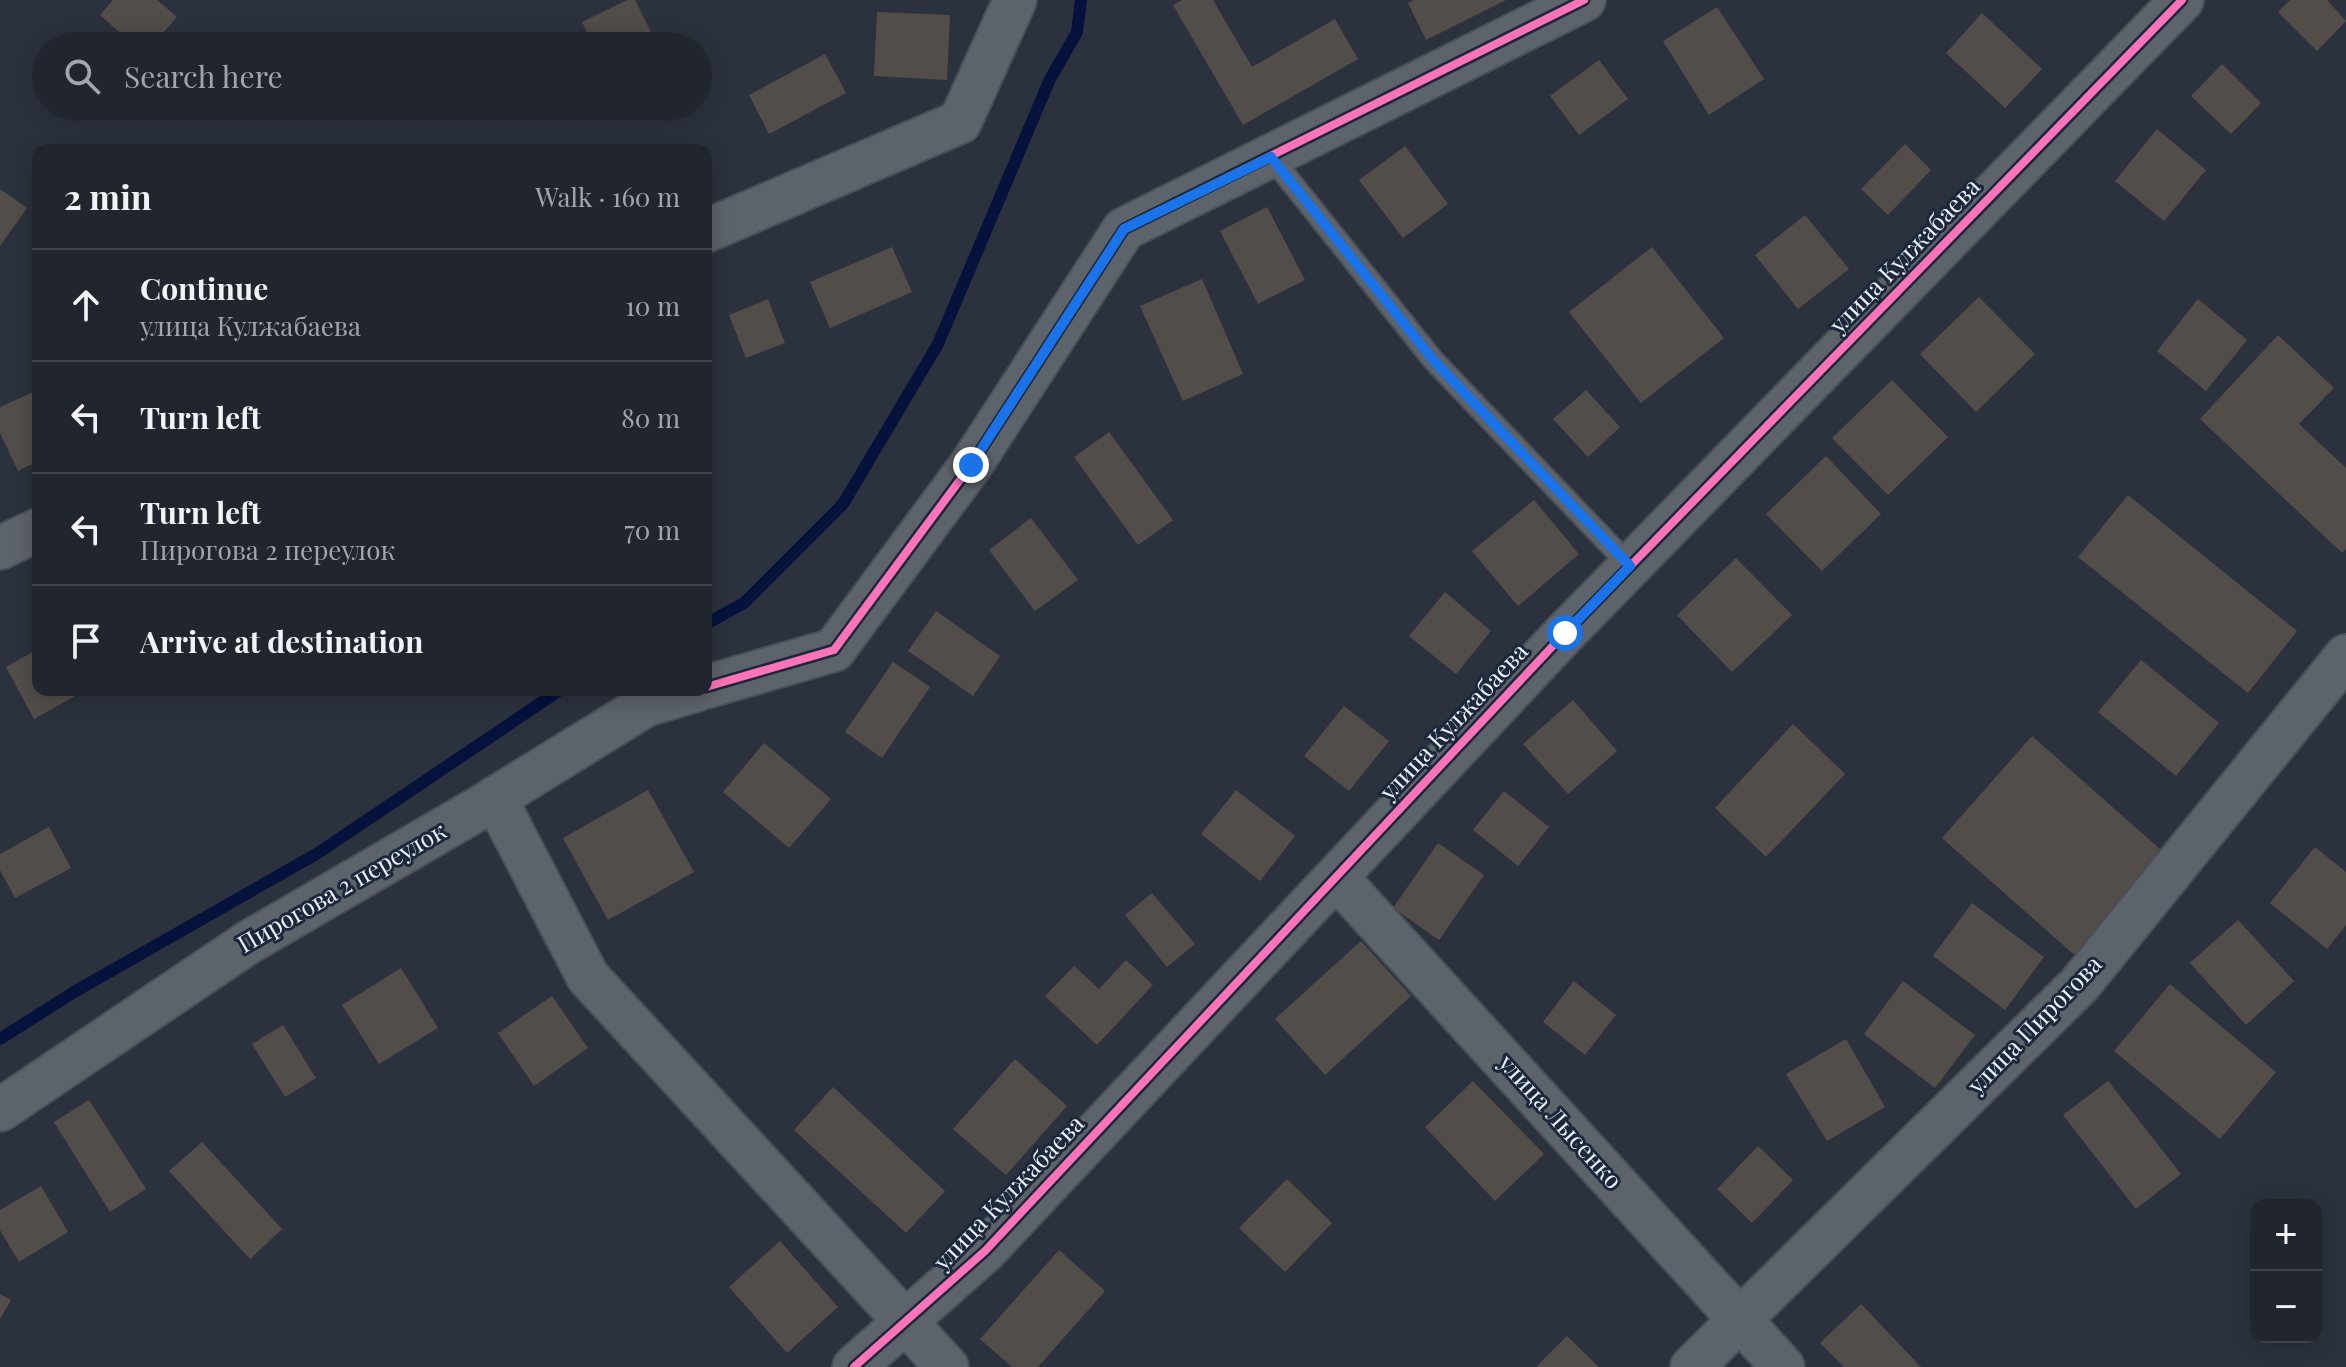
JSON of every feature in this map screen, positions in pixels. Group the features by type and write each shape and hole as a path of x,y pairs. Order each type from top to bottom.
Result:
{"street":[{"path":"712,228 960,122 1015,0"},
{"path":"712,685 834,650 971,465 1124,229 1584,0"},
{"name":"улица Кулжабаева","path":"854,1367 985,1251 1630,566 2182,0"},
{"path":"0,548 32,533"},
{"name":"улица Пирогова","path":"1692,1367 2080,984 2346,656"},
{"name":"Пирогова 2 переулок","path":"0,1110 249,942 495,798 646,705 677,696"},
{"path":"495,798 588,977 947,1367"},
{"name":"улица Лысенко","path":"1336,877 1783,1367"}],"lane":[{"path":"1271,157 1434,361 1630,566"}],"building":[{"path":"113,0 157,0 177,17 164,32 119,32 100,15"},
{"path":"627,0 635,0 651,32 587,32 582,22"},
{"path":"1182,0 1213,0 1252,67 1335,19 1358,59 1243,125 1173,5"},
{"path":"1414,0 1506,0 1426,40 1408,3"},
{"path":"2290,0 2327,0 2346,21 2317,51 2278,12"},
{"path":"1717,7 1764,79 1709,115 1663,41"},
{"path":"877,12 950,15 947,80 874,76"},
{"path":"1982,13 2042,69 2005,108 1946,53"},
{"path":"825,54 846,93 769,134 749,95"},
{"path":"1599,60 1628,99 1579,135 1550,96"},
{"path":"2222,64 2261,103 2231,134 2191,96"},
{"path":"2157,129 2206,170 2164,221 2115,181"},
{"path":"1905,144 1931,170 1888,215 1861,189"},
{"path":"1405,146 1448,204 1403,238 1359,180"},
{"path":"0,189 27,208 0,246"},
{"path":"1267,207 1305,280 1258,304 1220,231"},
{"path":"1805,215 1849,269 1798,309 1755,255"},
{"path":"892,247 912,292 830,328 810,282"},
{"path":"1652,247 1724,338 1641,403 1569,312"},
{"path":"1202,279 1243,374 1183,401 1140,306"},
{"path":"1979,297 2035,354 1976,412 1920,354"},
{"path":"768,299 785,343 746,358 729,315"},
{"path":"2198,299 2247,340 2206,391 2157,351"},
{"path":"2278,335 2334,388 2299,424 2346,468 2346,549 2342,553 2200,419"},
{"path":"1892,380 1948,437 1888,495 1832,438"},
{"path":"1586,390 1620,427 1588,457 1553,419"},
{"path":"32,393 32,464 18,471 0,433 0,407"},
{"path":"1109,432 1173,520 1138,545 1074,457"},
{"path":"1826,456 1881,514 1822,571 1766,514"},
{"path":"2128,495 2297,631 2248,693 2078,557"},
{"path":"1534,500 1579,554 1518,606 1472,551"},
{"path":"1031,518 1078,580 1035,611 989,550"},
{"path":"1736,558 1792,615 1732,672 1677,615"},
{"path":"1445,592 1491,631 1456,674 1409,636"},
{"path":"936,611 1000,656 973,696 908,651"},
{"path":"32,652 32,696 75,696 34,719 6,667"},
{"path":"2141,660 2219,723 2176,776 2098,712"},
{"path":"893,662 930,687 882,758 845,732"},
{"path":"1573,700 1617,751 1568,794 1523,744"},
{"path":"1344,706 1389,741 1349,791 1304,756"},
{"path":"1793,724 1845,774 1766,857 1715,808"},
{"path":"2032,736 2169,857 2079,959 1942,838"},
{"path":"764,743 831,799 789,848 723,792"},
{"path":"648,790 694,872 608,920 563,838"},
{"path":"1236,790 1295,836 1260,881 1201,834"},
{"path":"1504,791 1549,827 1518,866 1473,830"},
{"path":"49,827 71,868 15,898 0,870 0,854"},
{"path":"1438,843 1484,875 1439,940 1393,908"},
{"path":"2315,847 2346,872 2346,925 2327,949 2270,903"},
{"path":"1152,893 1195,944 1167,967 1125,915"},
{"path":"1972,903 2044,957 2005,1010 1933,956"},
{"path":"2238,920 2294,981 2246,1025 2190,963"},
{"path":"1361,941 1411,996 1325,1075 1275,1019"},
{"path":"1126,960 1153,985 1097,1045 1045,996 1074,966 1099,989"},
{"path":"401,968 438,1028 379,1064 342,1005"},
{"path":"1574,981 1616,1015 1585,1055 1543,1022"},
{"path":"1903,981 1975,1035 1935,1088 1864,1034"},
{"path":"2170,984 2276,1072 2220,1139 2114,1051"},
{"path":"552,996 588,1048 534,1086 498,1033"},
{"path":"283,1025 316,1078 285,1097 252,1044"},
{"path":"1846,1039 1885,1107 1827,1141 1786,1074"},
{"path":"1015,1059 1067,1106 1006,1175 953,1129"},
{"path":"1473,1081 1544,1154 1495,1201 1425,1127"},
{"path":"2108,1081 2181,1174 2136,1209 2063,1115"},
{"path":"833,1087 945,1191 906,1233 794,1130"},
{"path":"89,1100 146,1189 110,1212 54,1122"},
{"path":"202,1142 282,1229 250,1259 169,1171"},
{"path":"1758,1146 1793,1180 1752,1223 1717,1189"},
{"path":"1287,1179 1332,1223 1285,1272 1239,1228"},
{"path":"41,1186 68,1232 19,1262 0,1230 0,1210"},
{"path":"780,1241 838,1307 787,1353 729,1287"},
{"path":"1059,1250 1105,1291 1038,1367 1012,1367 980,1339"},
{"path":"0,1294 11,1300 0,1319"},
{"path":"1861,1304 1921,1367 1844,1367 1820,1343"},
{"path":"1567,1336 1599,1367 1536,1367"}],"waterway":[{"path":"712,621 744,603 843,504 938,344 1050,79 1077,32 1081,0"},
{"path":"0,1039 74,992 318,853 551,696"}],"cycle path":[{"path":"712,685 834,650 971,465 1124,229 1584,0"},
{"path":"854,1367 985,1251 1565,633 2182,0"}],"route":[{"path":"971,465 1124,229 1271,157 1434,361 1630,566 1565,633"}]}
